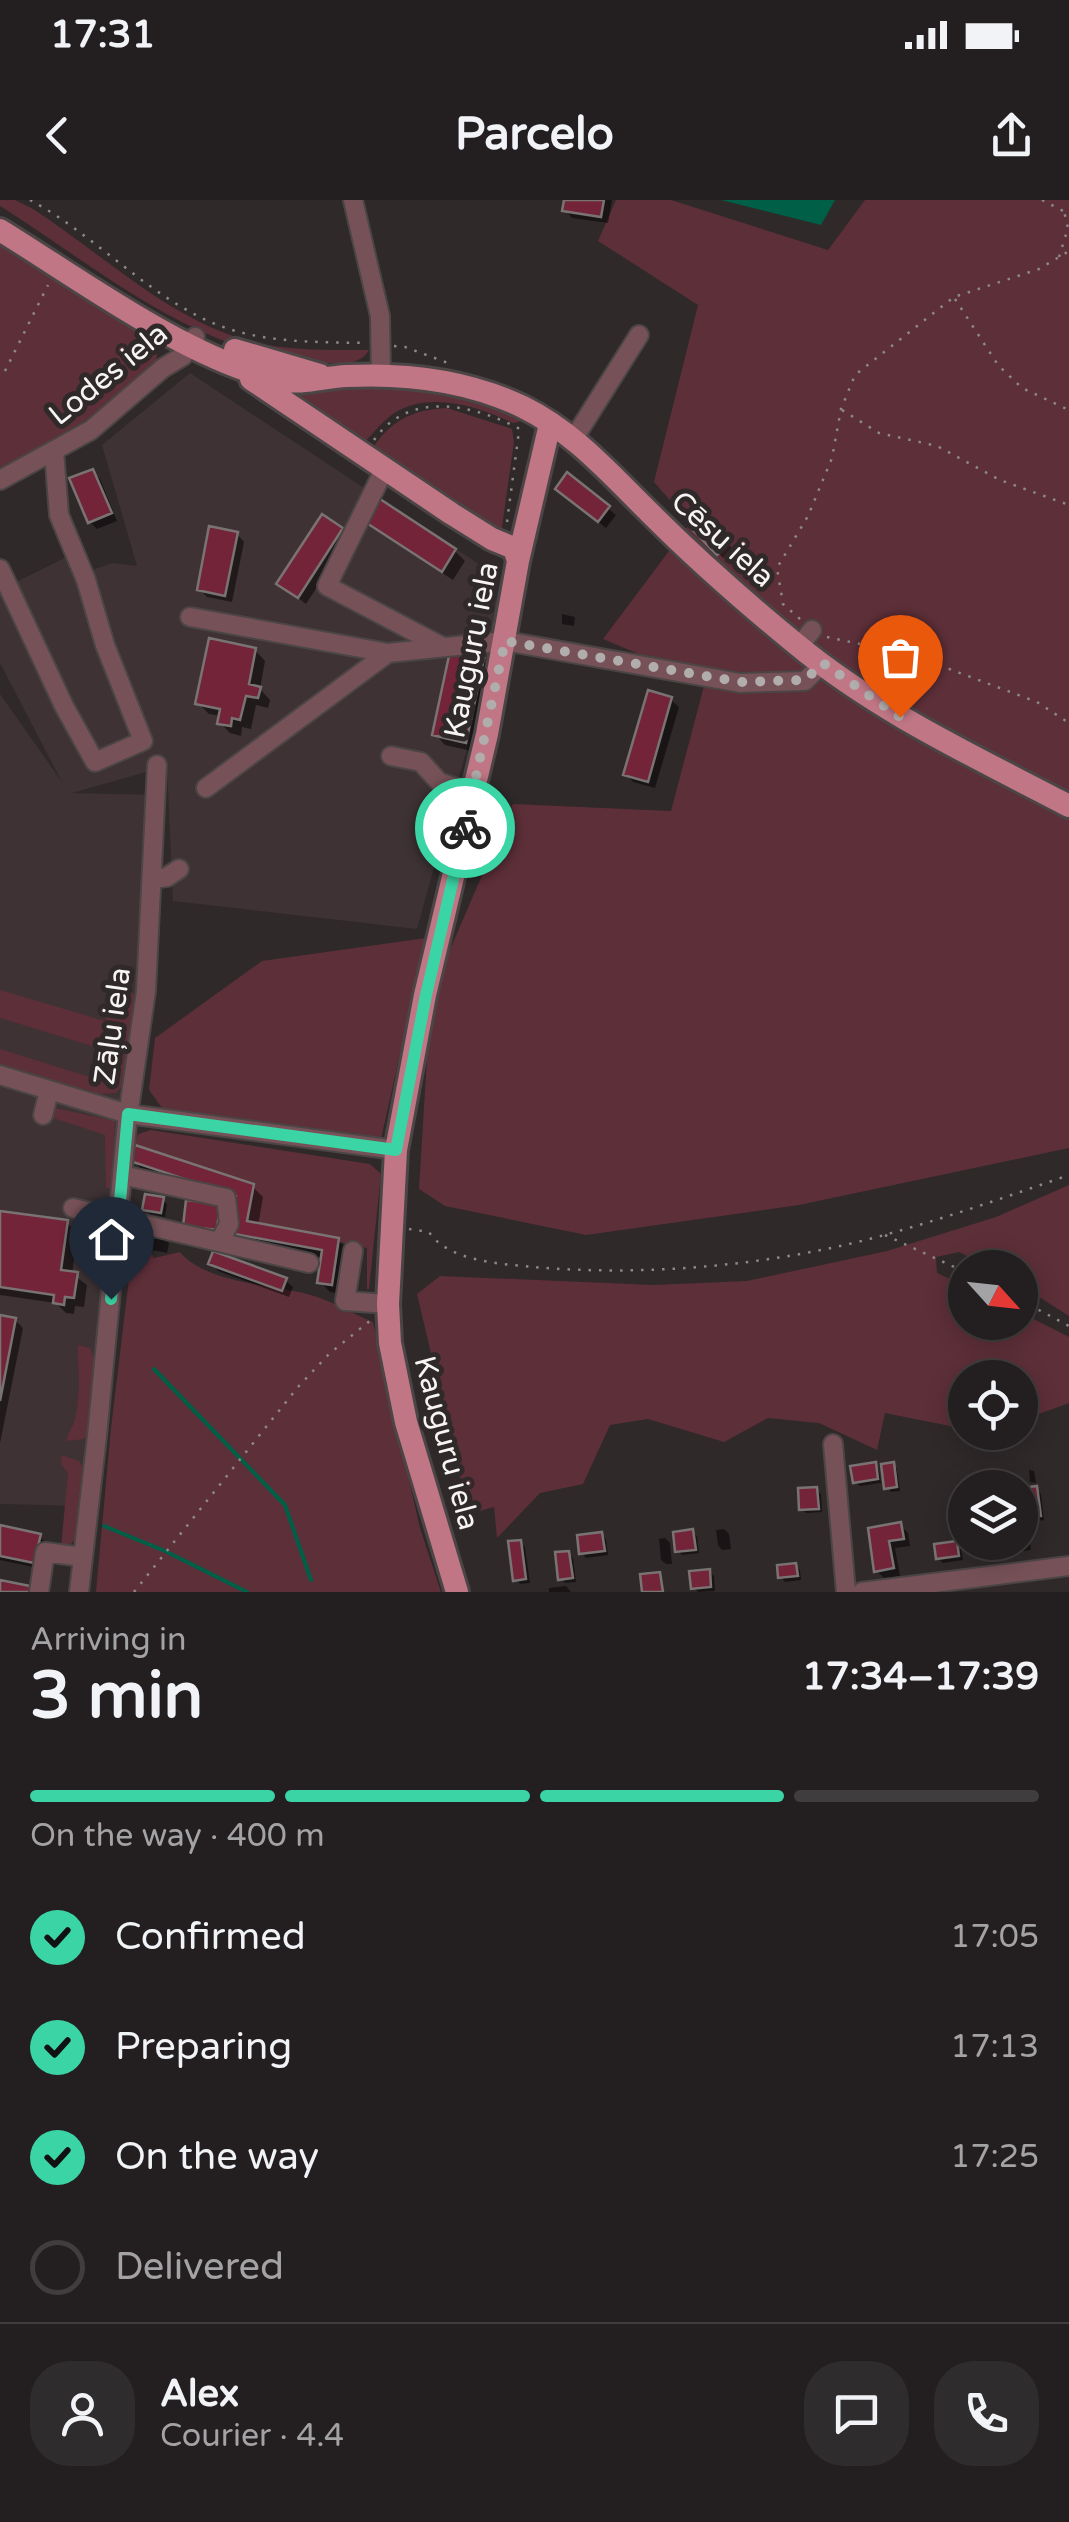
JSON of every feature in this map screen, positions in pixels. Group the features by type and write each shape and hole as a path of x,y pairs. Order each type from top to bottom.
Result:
{"main road":[{"name":"Cēsu iela","path":"0,213 217,356 280,380 381,374 428,378 485,390 527,409 594,456 652,516 806,638 823,663 900,717 1069,806"},
{"name":"Cēsu iela","path":"0,230 193,340 323,377"},
{"path":"217,356 492,539 514,548 518,562"},
{"name":"Kauguru iela","path":"456,1592 406,1422 380,1311 394,1230 396,1150 550,424"}],"street":[{"path":"353,200 380,316 381,374"},
{"path":"573,440 639,336"},
{"name":"Lodes iela","path":"0,480 91,430 181,357 193,340"},
{"path":"0,569 64,706 95,762 143,741 59,515 54,451"},
{"path":"384,468 326,586 444,647"},
{"path":"190,617 388,653 505,641 740,682 805,680 823,663"},
{"path":"206,788 388,653"},
{"path":"391,756 421,762 439,782 473,793"},
{"name":"Zāļu iela","path":"79,1592 128,1114 146,990 157,765"},
{"path":"154,879 167,877 178,869"},
{"path":"0,1075 128,1114 396,1150"},
{"path":"43,1116 49,1091"},
{"path":"130,1178 226,1198 229,1224 220,1241"},
{"path":"72,1208 309,1263"},
{"path":"352,1251 345,1302 380,1311"},
{"path":"832,1444 846,1592"},
{"path":"39,1592 45,1552 82,1557"},
{"path":"865,1592 1069,1566"}],"path":[{"path":"30,200 78,230 149,284 227,328 298,342 368,343"},
{"path":"1042,200 1066,212 1068,228 1059,258"},
{"path":"1069,251 1039,269 954,296 854,375 841,409 832,458 808,516 777,568 783,604 806,638 912,654 1037,702 1069,723"},
{"path":"5,371 58,266"},
{"path":"954,296 998,365 1022,388 1069,410"},
{"path":"368,450 383,428 398,416 421,407 447,405 520,429 506,533"},
{"path":"841,409 879,433 936,446 1000,480 1069,505"},
{"path":"394,1230 429,1232 442,1248 500,1264 598,1273 765,1260 885,1235 1069,1175"},
{"path":"885,1235 948,1264"},
{"path":"1038,1310 1069,1326"},
{"path":"134,1592 298,1387 329,1354 380,1311"}],"shaded area":[{"path":"0,200 15,200 33,209 165,303 223,332 281,347 369,350 356,361 345,363 282,358 196,329 116,283 0,206"},
{"path":"616,200 671,200 828,250 865,200 1069,200 1069,1148 799,1205 586,1235 445,1206 419,1189 431,993 513,804 671,811 705,682 603,639 690,523 654,482 698,305 598,241"},
{"path":"721,200 835,200 821,225"},
{"path":"0,237 159,336 156,366 110,406 0,470"},
{"path":"190,373 494,574 499,598 466,752 417,929 173,901 167,766 72,793 156,795 87,1506 0,1504 0,694 62,782 0,663 0,590 69,556 77,575 113,563 137,566 102,445"},
{"path":"277,384 369,389 418,387 468,394 523,413 519,422 513,423 471,407 424,403 396,412 361,446"},
{"path":"447,408 512,429 514,442 501,534 370,452 385,432 402,419 422,411"},
{"path":"426,938 381,1139 262,1126 162,1108 149,1090 155,1038 262,961"},
{"path":"0,990 105,1021 118,991 134,994 137,1004 123,1085 116,1093 101,1094 0,1066 0,1049 106,1082 115,1053 0,1018"},
{"path":"55,1108 115,1121 111,1188 106,1188 105,1135 50,1117"},
{"path":"151,1130 370,1164 381,1174 369,1289 367,1248 339,1242 339,1238 332,1236 247,1221 253,1184 135,1145 138,1134"},
{"path":"1069,1185 1069,1316 1038,1296 1038,1250 948,1250 948,1254 936,1257 937,1273 948,1278 948,1340 1038,1340 1038,1321 1069,1337 1069,1403 1038,1414 1038,1360 948,1360 948,1426 885,1413 877,1450 819,1423 768,1418 724,1442 648,1419 610,1425 583,1484 540,1493 497,1538 494,1507 469,1514 417,1294 440,1276 654,1285 747,1281 887,1251 996,1217"},
{"path":"135,1229 154,1258 180,1252 191,1262 221,1276 315,1296 373,1322 420,1528 441,1592 96,1592"},
{"path":"78,1345 90,1348 97,1364 89,1431 84,1439 66,1441 77,1410"},
{"path":"62,1455 79,1461 83,1468 78,1533 67,1548 61,1547 68,1473 61,1464"}],"building":[{"path":"564,200 604,200 601,217 562,211"},
{"path":"93,469 112,513 88,523 69,478"},
{"path":"567,472 610,506 598,522 555,489"},
{"path":"377,497 456,549 442,572 362,520"},
{"path":"701,512 730,543 717,555 688,525"},
{"path":"322,514 343,528 298,598 276,584"},
{"path":"209,526 238,532 225,596 197,590"},
{"path":"209,638 256,648 249,684 261,687 258,698 246,696 240,720 232,718 231,726 217,724 220,709 195,704"},
{"path":"450,651 484,658 466,743 432,735"},
{"path":"648,690 672,697 648,782 623,775"},
{"path":"135,1145 254,1184 247,1221 339,1238 332,1285 317,1283 322,1250 229,1233 236,1196 130,1161"},
{"path":"145,1194 164,1197 161,1213 142,1210"},
{"path":"186,1200 220,1204 217,1230 183,1226"},
{"path":"0,1211 68,1220 61,1270 78,1272 74,1298 65,1297 64,1305 53,1303 54,1295 0,1287"},
{"path":"213,1251 287,1278 282,1291 208,1264"},
{"path":"0,1315 16,1318 0,1401"},
{"path":"876,1462 878,1479 853,1483 850,1466"},
{"path":"894,1462 897,1487 884,1489 881,1464"},
{"path":"817,1487 819,1509 799,1510 798,1488"},
{"path":"901,1522 904,1539 889,1541 894,1568 874,1572 868,1528"},
{"path":"0,1525 41,1534 34,1563 0,1556"},
{"path":"693,1529 696,1550 675,1552 673,1532"},
{"path":"602,1532 605,1551 579,1554 577,1535"},
{"path":"521,1540 526,1579 513,1581 508,1541"},
{"path":"948,1542 948,1557 936,1559 934,1544"},
{"path":"569,1551 573,1578 558,1580 555,1552"},
{"path":"796,1563 798,1576 778,1578 777,1565"},
{"path":"710,1569 711,1587 691,1589 689,1571"},
{"path":"660,1572 663,1592 642,1592 640,1574"},
{"path":"0,1580 35,1587 34,1592 0,1592"}],"waterway":[{"path":"154,1369 285,1505 311,1580"},
{"path":"104,1526 247,1592"}],"way so far":[{"path":"465,828 505,641 740,682 805,680 823,663 900,717"}],"route":[{"path":"111,1299 128,1114 396,1150 426,995 465,828"}]}
